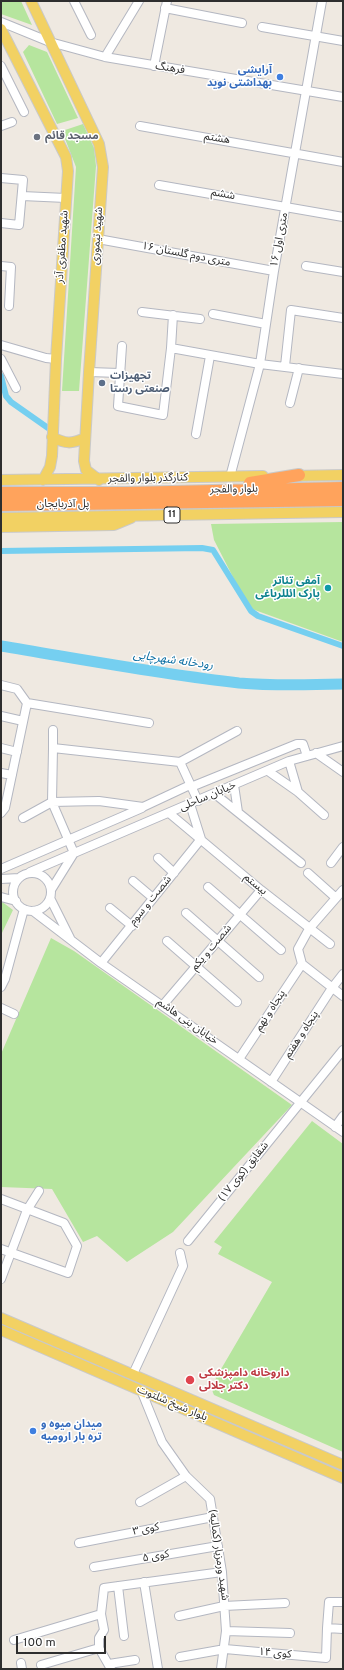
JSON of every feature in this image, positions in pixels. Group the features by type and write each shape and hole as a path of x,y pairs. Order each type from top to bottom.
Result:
{"highway":[{"path":"207,490 298,476"},
{"name":"بلوار والفجر","path":"126,499 207,490 343,488"},
{"name":"پل آذربایجان","path":"1,494 126,499"},
{"name":"بلوار والفجر","path":"126,499 252,501 343,500"},
{"name":"پل آذربایجان","path":"1,505 126,499"}],"main road":[{"name":"شهید تیموری","path":"31,1 99,144 103,168 84,461 86,470 99,480"},
{"name":"شهید مظفری آذر","path":"1,29 66,157 68,171 50,467 43,480"},
{"path":"52,437 62,442 74,443 85,438"},
{"name":"کنارگذر بلوار والفجر","path":"1,480 99,480 343,475"},
{"path":"172,515 252,501"},
{"name":"11","path":"1,518 343,512"},
{"path":"1,527 114,525 136,516"},
{"name":"بلوار شیخ شلتوت","path":"1,1318 343,1465"},
{"name":"بلوار شیخ شلتوت","path":"1,1330 343,1478"},
{"path":"97,1371 101,1360"},
{"path":"249,1437 253,1426"}],"street":[{"path":"74,1 91,35"},
{"path":"105,57 139,1"},
{"name":"۱۶ متری اول","path":"230,477 260,364 294,153 322,1"},
{"path":"154,66 166,5 242,22"},
{"name":"فرهنگ","path":"1,22 50,42 105,57 343,97"},
{"path":"262,27 316,35 343,41"},
{"path":"1,66 24,112"},
{"path":"1,126 12,122"},
{"name":"هشتم","path":"140,126 343,162"},
{"path":"1,178 23,180 19,225 1,223"},
{"name":"ششم","path":"159,185 343,217"},
{"path":"22,196 66,198"},
{"name":"۱۶ متری دوم گلستان","path":"98,239 274,272"},
{"path":"1,266 11,267 9,306"},
{"path":"306,266 343,272"},
{"path":"285,366 291,310 343,318"},
{"path":"142,312 200,319"},
{"path":"213,314 266,324"},
{"path":"122,346 118,406 163,415 171,348 173,315"},
{"path":"1,345 46,358 56,359"},
{"path":"171,348 260,364 343,374"},
{"path":"196,434 210,356"},
{"path":"1,359 16,388"},
{"path":"290,403 299,368"},
{"path":"89,372 119,373"},
{"path":"1,685 17,689 27,703 149,723"},
{"path":"2,809 12,775 27,703"},
{"path":"1,716 23,721"},
{"path":"51,890 74,853 52,802 53,730"},
{"path":"53,748 180,762 237,731"},
{"path":"1,869 191,786 297,744 303,744 307,756"},
{"name":"خیابان ساحلی","path":"30,872 234,786 289,761 343,746"},
{"path":"1,748 17,752"},
{"path":"316,753 343,772"},
{"path":"289,761 298,792"},
{"path":"180,762 191,786 201,839"},
{"path":"268,771 298,792 324,816"},
{"path":"1,773 12,775"},
{"path":"234,786 238,812"},
{"path":"215,794 301,863"},
{"path":"23,818 52,802 99,801 143,808"},
{"name":"بیستم","path":"169,813 261,890 330,944"},
{"name":"شصت و سوم","path":"101,963 201,839"},
{"path":"331,863 343,848"},
{"path":"158,858 174,873"},
{"path":"1,879 19,878 30,872 44,877 48,880 51,890 50,898 43,907 33,911 24,909 16,901 14,897 14,886 19,878"},
{"path":"308,873 336,898"},
{"path":"133,880 153,898"},
{"path":"208,888 281,950"},
{"name":"شصت و یکم","path":"164,1005 261,890"},
{"path":"343,890 309,929 298,949 302,964 343,996"},
{"path":"1,898 16,901"},
{"path":"50,898 71,940"},
{"path":"110,908 132,926"},
{"path":"1,987 5,979 24,909"},
{"name":"خیابان بنی هاشم","path":"33,911 101,963 164,1005 239,1060 343,1132"},
{"path":"186,913 259,977"},
{"path":"167,941 237,1002"},
{"name":"پنجاه و نهم","path":"239,1060 302,964"},
{"name":"پنجاه و هفتم","path":"271,1082 332,988 343,974"},
{"path":"1,1008 14,1014"},
{"name":"شقایق (کوی ۱۷)","path":"188,1241 343,1050"},
{"path":"335,1127 343,1116"},
{"path":"1,1279 27,1210 39,1191"},
{"path":"1,1200 64,1223 77,1246 68,1273 1,1248"},
{"path":"133,1374 184,1266 180,1253"},
{"name":"شهید ورمزیار (کمالیه)","path":"141,1390 162,1442 186,1476 210,1499 222,1572 226,1631 225,1649 221,1669"},
{"path":"140,1502 186,1476"},
{"name":"کوی ۳","path":"79,1543 213,1517"},
{"name":"کوی ۵","path":"94,1567 218,1546"},
{"path":"135,1660 110,1667 99,1648 100,1638 104,1630 101,1614 104,1588 222,1572"},
{"path":"144,1582 158,1669"},
{"path":"118,1586 124,1636"},
{"path":"343,1602 329,1602 327,1628 343,1629"},
{"path":"179,1616 224,1606 285,1603"},
{"path":"14,1640 101,1614"},
{"name":"کوی ۱۴","path":"180,1657 225,1649 326,1658 327,1628"},
{"path":"226,1631 290,1633"},
{"path":"41,1665 99,1648"}],"green space":[{"path":"1,1 21,1 32,25 1,14"},
{"path":"29,45 47,52 78,118 57,124 23,52"},
{"path":"83,124 94,148 96,166 79,391 62,391 76,167 62,131"},
{"path":"343,522 343,642 252,609 235,581 214,540 211,524"},
{"path":"1,901 13,910 1,935"},
{"path":"51,938 74,951 292,1105 173,1232 127,1262 97,1236 83,1242 52,1189 1,1187 1,1054"},
{"path":"312,1121 343,1144 343,1452 214,1395 212,1390 217,1376 272,1282 218,1254 222,1247 214,1242"}],"waterway":[{"path":"1,376 6,396 11,402 48,428"},
{"path":"1,551 202,548 213,550 251,611 258,616 343,646"},
{"name":"رودخانه شهرچایی","path":"1,646 149,671 239,683 278,685 343,684"}],"place":[{"name":"آرایشی بهداشتی نوید","path":"280,77"},
{"name":"مسجد قائم","path":"37,137"},
{"name":"تجهیزات صنعتی رستا","path":"102,383"},
{"name":"آمفی تئاتر پارک ائللرباغی","path":"328,588"},
{"name":"داروخانه دامپزشکی دکتر جلالی","path":"190,1380"},
{"name":"میدان میوه و تره بار ارومیه","path":"33,1431"}]}
